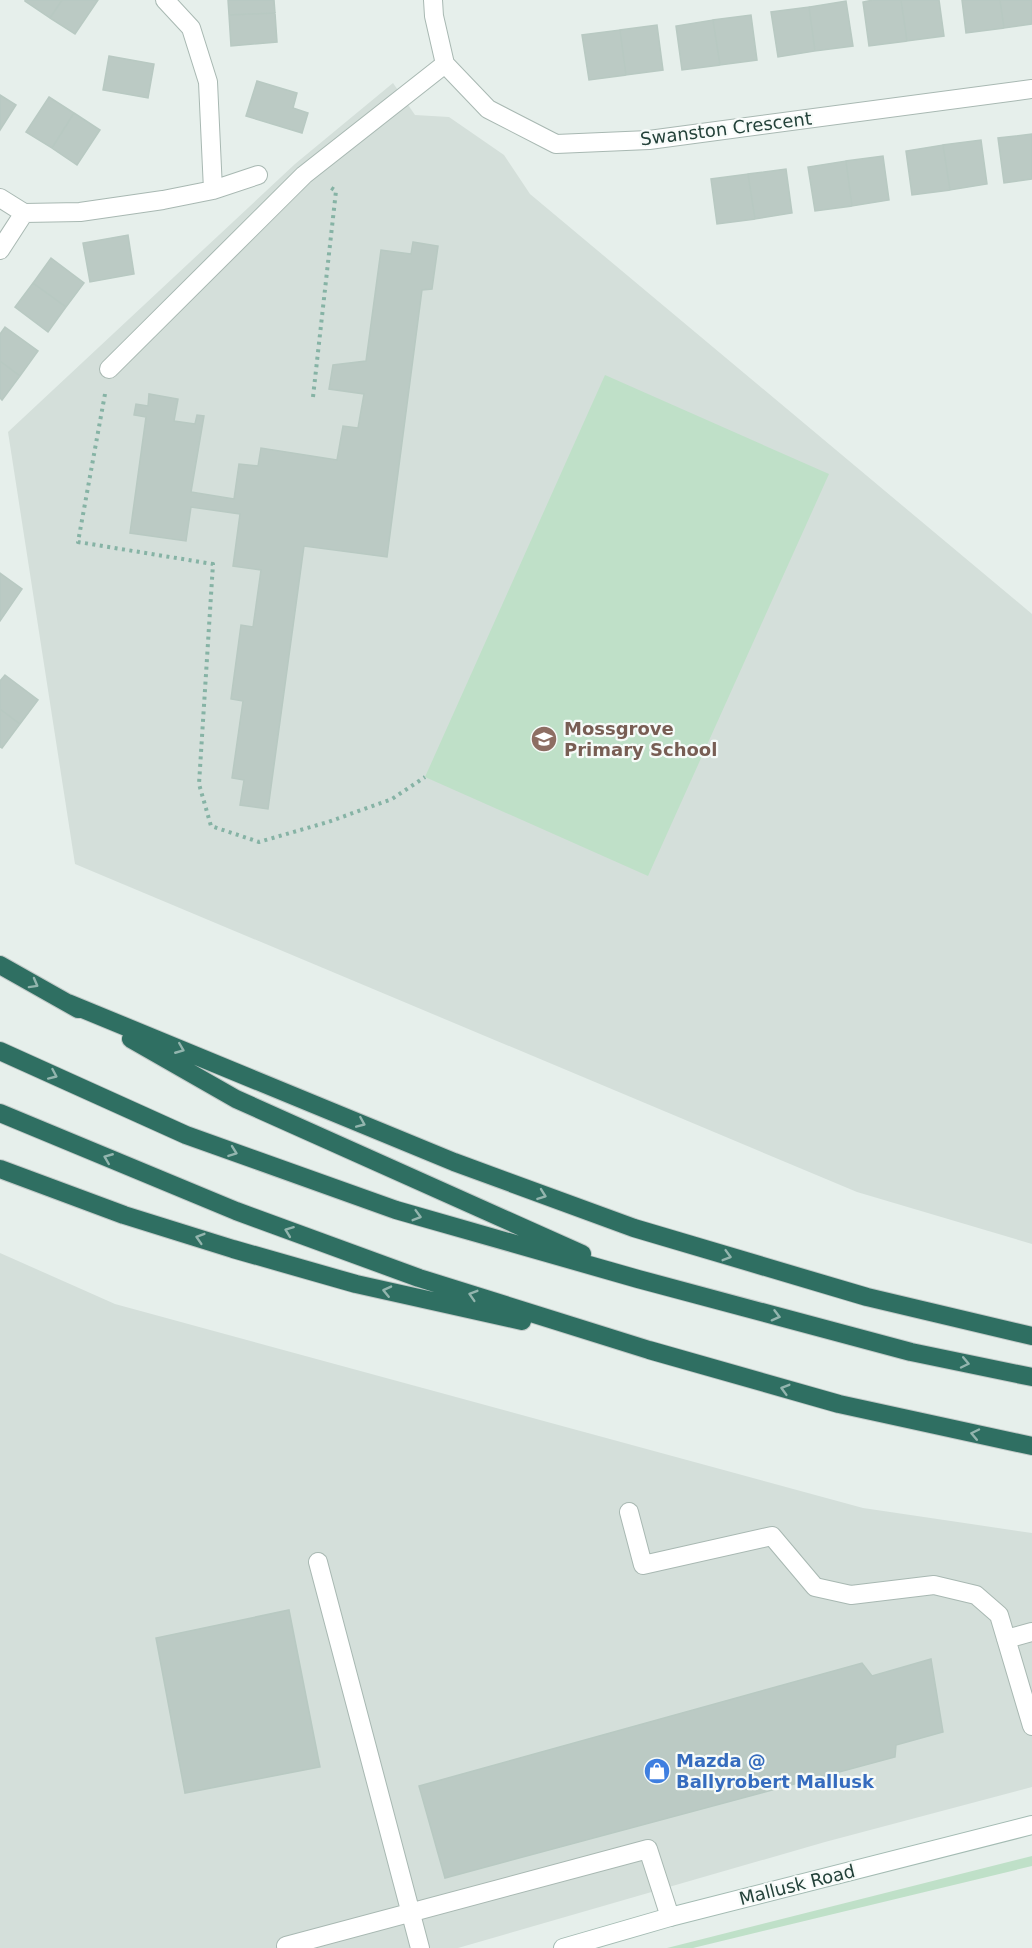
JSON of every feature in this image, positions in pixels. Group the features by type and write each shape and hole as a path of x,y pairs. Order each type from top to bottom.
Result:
{"highway":[{"path":"0,965 236,1099 638,1279"},
{"path":"68,1003 454,1162 634,1228 867,1297 1032,1336"},
{"path":"0,1051 186,1135 396,1210 638,1279 911,1352 1032,1377"},
{"path":"0,1113 236,1211 418,1278 649,1350 839,1404 1032,1446"},
{"path":"0,1169 124,1215 356,1284 649,1350"}],"street":[{"path":"165,0 191,28 208,82 213,190"},
{"path":"109,369 304,175 445,64 434,16 433,0"},
{"name":"Swanston Crescent","path":"445,64 488,109 556,144 650,140 1032,89"},
{"path":"0,198 24,213 80,213 213,190 258,175"},
{"path":"0,250 24,213"},
{"path":"628,1512 643,1565 772,1536 815,1587 851,1595 934,1585 976,1595 999,1614 1032,1726"},
{"path":"318,1562 420,1948"},
{"path":"1006,1638 1032,1632"},
{"name":"Mallusk Road","path":"563,1948 670,1917 1032,1825"},
{"path":"286,1946 648,1849 670,1917"}],"path":[{"path":"304,175 336,191 313,397"},
{"path":"109,369 78,542 213,564 199,784 211,826 259,842 328,822 392,799 424,777"}],"shaded area":[{"name":"Mossgrove Primary School","path":"393,83 415,115 449,117 504,155 530,194 1032,614 1032,1244 857,1192 75,864 8,432 295,164"},
{"path":"0,1253 115,1304 863,1508 1032,1533 1032,1787 825,1842 458,1948 0,1948"}],"green space":[{"path":"605,375 829,474 648,876 425,777"},
{"path":"1032,1856 1032,1866 693,1948 667,1948"}],"building":[{"path":"25,0 62,0 50,18"},
{"path":"62,0 98,0 75,34 50,18"},
{"path":"228,0 274,0 275,13 229,15"},
{"path":"901,0 907,41 869,46 863,2"},
{"path":"901,0 939,0 944,36 907,41"},
{"path":"962,0 1000,0 1004,28 966,33"},
{"path":"1000,0 1032,0 1032,24 1004,28"},
{"path":"846,1 853,46 815,51 809,7"},
{"path":"809,7 815,51 778,57 771,12"},
{"path":"275,13 277,42 231,46 229,15"},
{"path":"751,15 757,60 720,65 713,20"},
{"path":"713,20 720,65 682,70 676,26"},
{"path":"657,25 663,70 626,75 620,30"},
{"path":"620,30 626,75 589,80 582,35"},
{"path":"109,56 154,64 148,98 103,90"},
{"path":"257,81 297,93 293,108 308,113 302,133 246,116"},
{"path":"0,95 16,105 0,130"},
{"path":"49,97 74,113 52,148 26,132"},
{"path":"74,113 100,130 77,165 52,148"},
{"path":"1032,134 1032,179 1004,183 998,138"},
{"path":"981,140 987,184 950,190 943,145"},
{"path":"943,145 950,190 912,195 906,151"},
{"path":"883,156 889,200 852,206 846,161"},
{"path":"846,161 852,206 815,211 808,167"},
{"path":"786,169 792,213 755,219 748,174"},
{"path":"748,174 755,219 717,224 711,179"},
{"path":"128,235 134,274 90,282 83,243"},
{"path":"413,242 438,246 432,289 422,290 387,557 304,546 268,809 240,805 244,780 232,778 243,701 231,699 241,625 253,627 261,570 233,566 240,514 191,507 186,541 130,533 146,417 134,415 136,404 148,406 149,394 178,399 174,421 195,424 197,415 204,416 191,492 234,499 239,464 258,466 261,448 337,460 343,426 358,428 364,394 329,389 333,365 366,361 381,250 411,254"},
{"path":"51,258 84,283 66,307 33,283"},
{"path":"33,283 66,307 48,332 15,307"},
{"path":"5,327 38,351 20,376 0,361 0,334"},
{"path":"0,361 20,376 2,400 0,398"},
{"path":"0,573 22,589 0,621"},
{"path":"5,675 38,700 20,724 0,709 0,681"},
{"path":"0,709 20,724 2,748 0,747"},
{"path":"289,1610 320,1767 185,1793 156,1638"},
{"name":"Mazda @ Ballyrobert Mallusk","path":"931,1659 943,1732 896,1745 895,1757 445,1878 419,1786 862,1663 872,1676"}],"place":[{"name":"Mossgrove Primary School","path":"544,739"},
{"name":"Mazda @ Ballyrobert Mallusk","path":"657,1771"}]}
